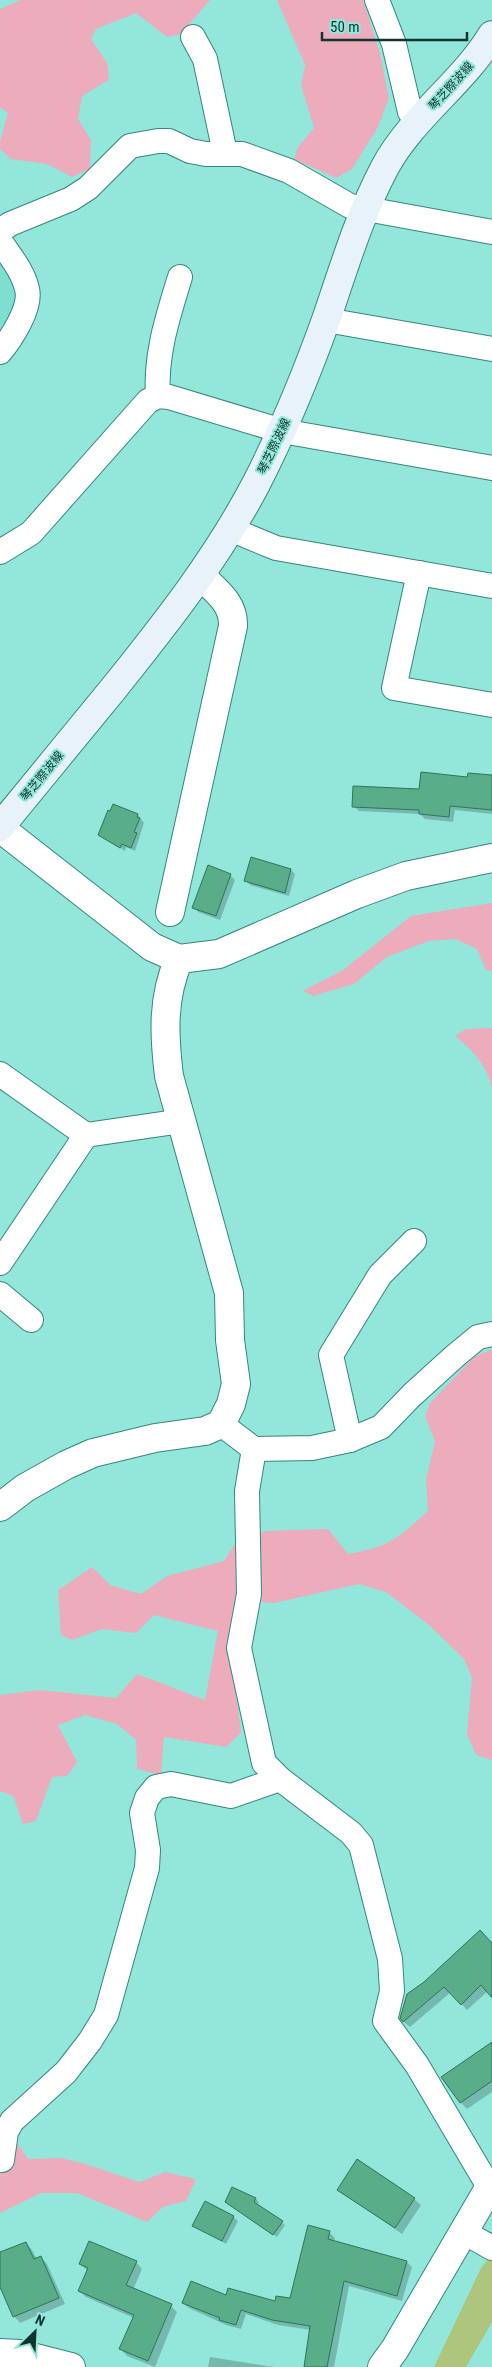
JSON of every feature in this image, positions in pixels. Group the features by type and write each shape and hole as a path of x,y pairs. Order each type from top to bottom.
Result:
{"main road":[{"name":"琴芝際波線","path":"0,827 201,576 230,529 282,431 326,320 366,209 386,165 418,123 475,60 492,35"}],"street":[{"path":"377,0 394,44 410,112 418,123"},
{"path":"193,38 205,59 224,153"},
{"path":"0,230 77,196 88,188 130,146 170,141 190,151 206,154 242,154 264,161 289,171 350,206 492,232"},
{"path":"0,241 23,275 28,291 26,304 17,328 0,352"},
{"path":"158,396 156,375 164,328 180,277"},
{"path":"326,320 492,348"},
{"path":"0,552 31,533 148,401 158,396 169,397 282,431 492,468"},
{"path":"230,529 276,548 492,586"},
{"path":"419,573 394,688 492,705"},
{"path":"170,912 234,616 228,602 201,576"},
{"path":"0,827 152,947 180,959 201,958 236,948 357,894 406,876 492,858"},
{"path":"0,1507 25,1488 66,1465 93,1453 155,1438 205,1431 221,1424 232,1404 236,1384 236,1367 230,1340 229,1293 169,1076 165,1040 167,993 180,959"},
{"path":"0,1074 86,1135 182,1121"},
{"path":"0,1263 86,1135"},
{"path":"350,1440 331,1355 380,1275 414,1241"},
{"path":"0,1294 31,1320"},
{"path":"221,1424 254,1449 312,1448 350,1440 381,1427 412,1395 466,1347 478,1337 492,1334"},
{"path":"254,1449 247,1491 249,1594 239,1648 264,1763 280,1779 351,1833 361,1846 390,1959 392,1990 385,2021 417,2065 490,2185 476,2239 382,2367"},
{"path":"2,2160 6,2132 12,2121 66,2072 90,2041 106,2014 148,1868 148,1850 142,1813 147,1798 156,1787 171,1784 231,1796 280,1779"},
{"path":"0,2353 20,2354 71,2367"}],"shaded area":[{"path":"21,0 210,0 181,34 167,37 136,13 96,29 91,39 107,63 109,80 82,96 78,119 91,140 90,169 72,177 47,164 11,159 0,149 0,141 8,113 0,107 0,9"},
{"path":"277,0 363,0 380,53 389,98 378,127 352,169 336,178 294,159 298,147 314,128 301,85 305,65"},
{"path":"0,259 16,276 20,298 0,344"},
{"path":"492,903 492,971 486,970 477,949 455,939 429,941 387,957 354,984 313,996 303,991 343,970 411,916"},
{"path":"492,1028 492,1089 487,1074 479,1060 455,1036 466,1029"},
{"path":"492,1349 492,1760 476,1755 467,1734 472,1678 464,1659 429,1625 386,1592 359,1584 274,1603 240,1601 232,1661 241,1733 226,1747 164,1737 161,1775 137,1769 136,1740 117,1724 85,1715 58,1725 77,1762 67,1776 52,1777 36,1821 23,1824 13,1796 0,1791 0,1695 40,1690 116,1698 137,1674 205,1700 218,1631 154,1615 136,1633 102,1629 72,1640 61,1635 58,1590 92,1567 110,1585 141,1594 167,1576 224,1561 238,1539 265,1531 328,1529 348,1554 383,1545 408,1529 428,1511 426,1480 435,1441 425,1416 430,1403 474,1357"},
{"path":"0,2123 14,2131 17,2143 28,2159 60,2158 82,2163 139,2182 165,2172 196,2179 186,2201 163,2207 147,2222 77,2193 41,2193 0,2213"},
{"path":"492,2254 492,2322 466,2367 434,2367 481,2268"}],"building":[{"path":"421,772 467,777 468,773 492,775 492,810 450,806 449,817 419,814 419,810 352,807 353,786 419,789"},
{"path":"113,804 138,814 137,817 140,818 134,832 137,833 131,848 122,844 120,848 98,835 108,810 110,811"},
{"path":"251,857 291,869 285,893 244,881"},
{"path":"208,865 231,874 216,916 192,908"},
{"path":"480,1930 492,1943 492,1998 481,1985 461,2005 444,1987 403,2022 400,2018 407,1994 424,1982"},
{"path":"492,2042 492,2081 460,2103 441,2077"},
{"path":"357,2159 415,2198 395,2228 337,2190"},
{"path":"232,2187 256,2198 254,2202 283,2221 273,2235 225,2202"},
{"path":"205,2201 234,2216 222,2241 192,2226"},
{"path":"308,2225 330,2231 328,2239 407,2261 397,2296 344,2281 327,2367 304,2367 310,2326 272,2320 241,2310 236,2325 219,2320 220,2318 182,2303 191,2281 226,2295 228,2288 275,2301 276,2296 290,2298"},
{"path":"89,2241 137,2261 126,2285 172,2304 148,2361 119,2349 134,2315 78,2291 88,2268 79,2264"},
{"path":"26,2242 34,2259 41,2256 59,2298 13,2317 0,2287 0,2252"}]}
